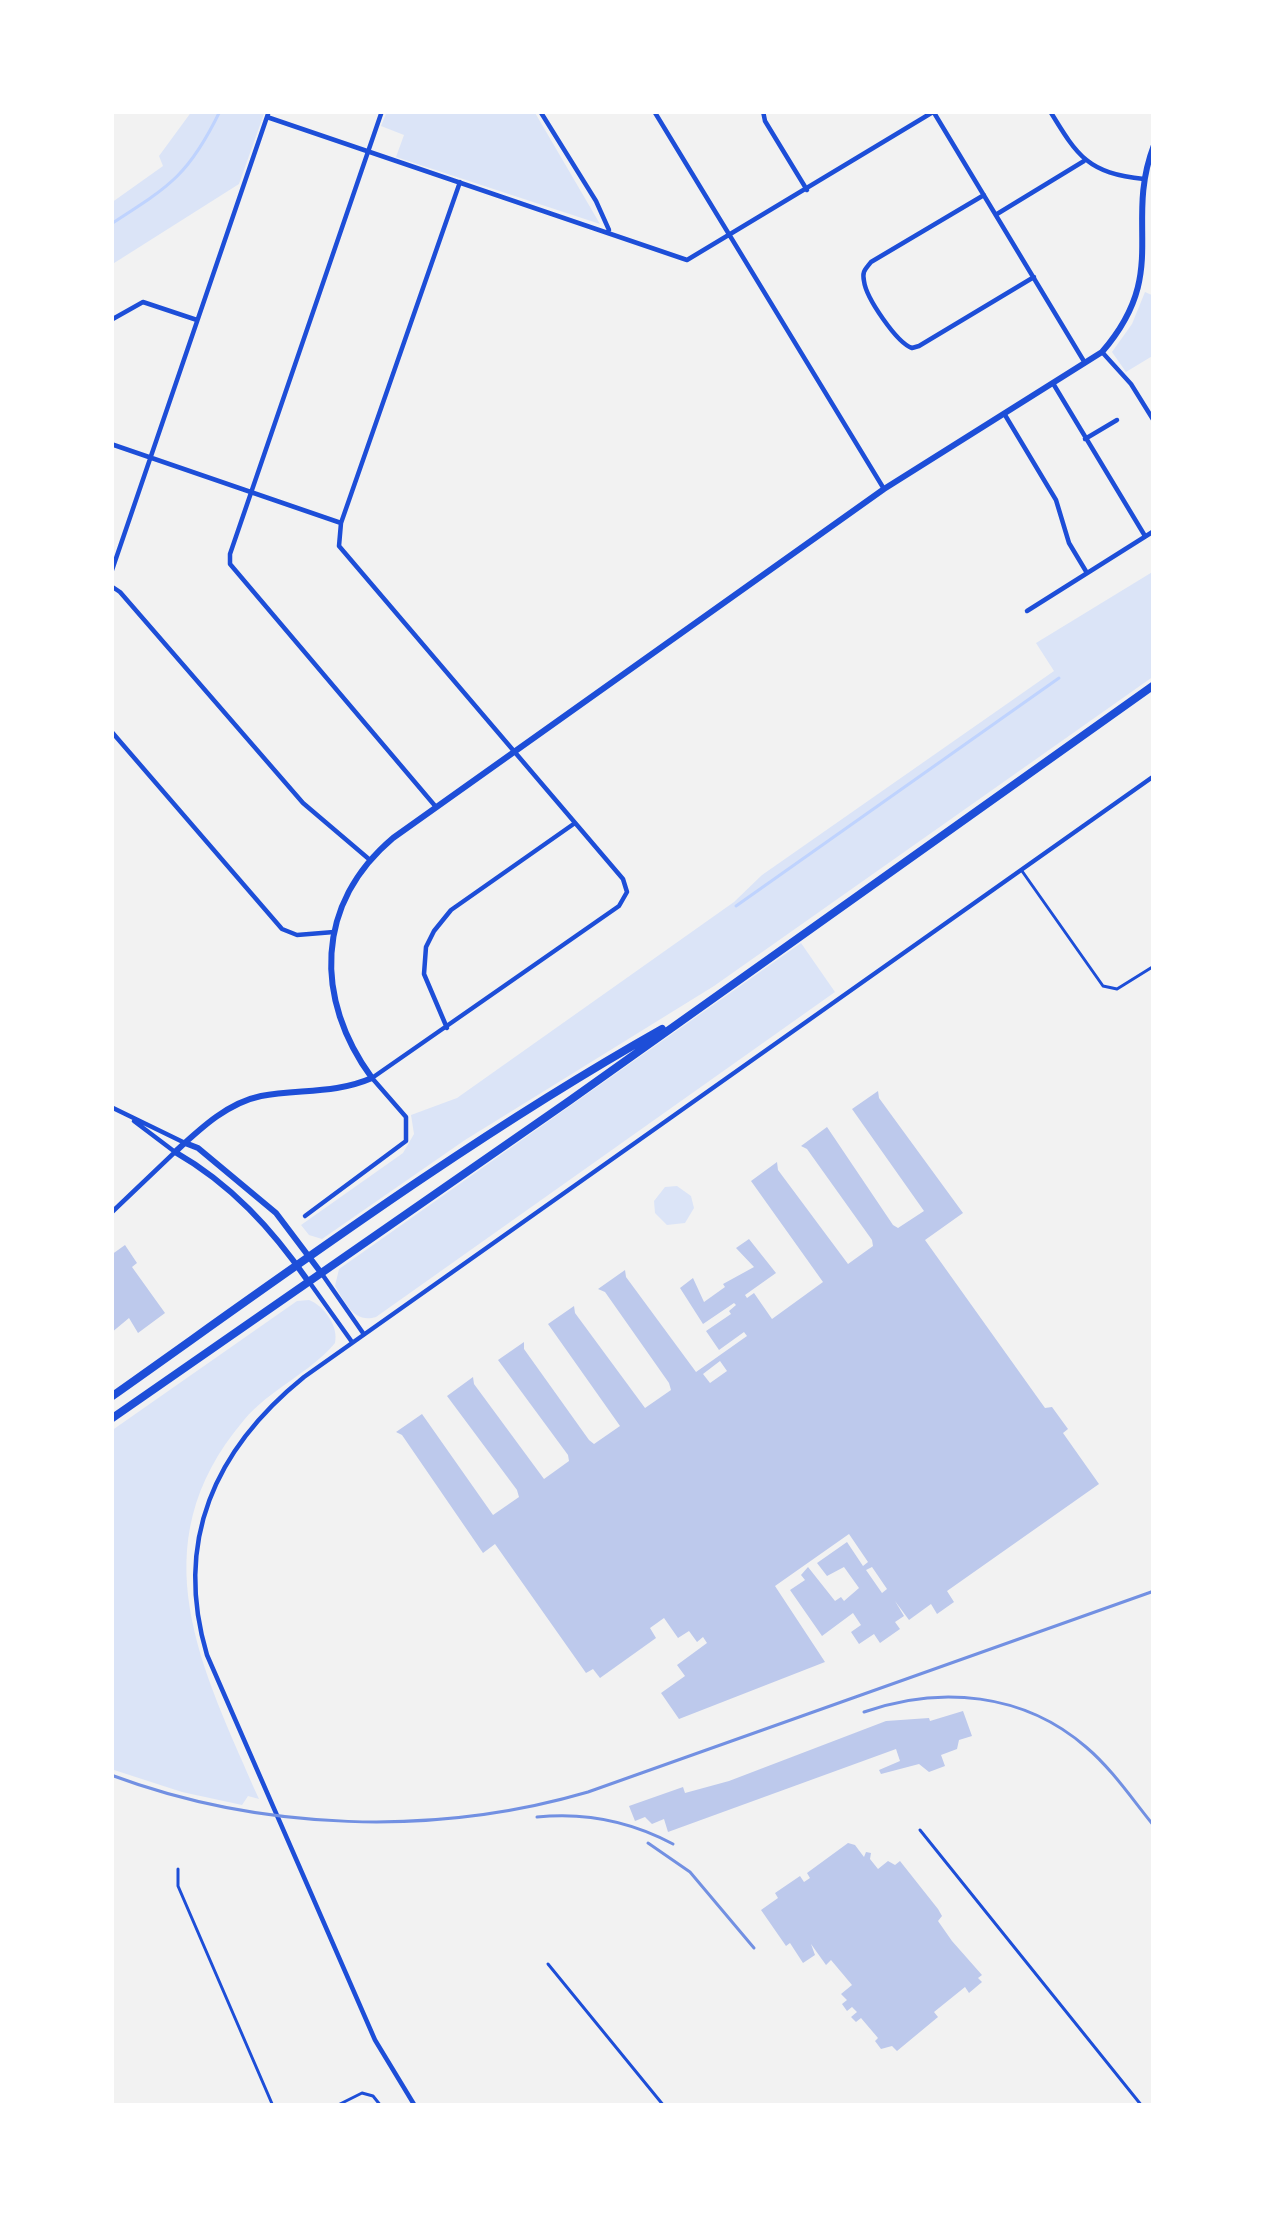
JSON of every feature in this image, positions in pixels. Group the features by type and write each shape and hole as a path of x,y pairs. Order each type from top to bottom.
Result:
{"main road":[{"path":"111,1419 1154,685"},
{"path":"111,1397 309,1255 564,1084 694,1010"}],"street":[{"path":"382,111 230,554 231,568 436,807"},
{"path":"540,111 596,201 609,233"},
{"path":"654,111 884,489"},
{"path":"763,111 807,190"},
{"path":"111,573 268,114 688,260 933,111 1087,365"},
{"path":"1050,111 1084,161 1101,171 1144,179"},
{"path":"305,1216 406,1141 406,1117 352,1048 335,1007 331,977 334,932 347,894 370,860 393,838 884,489 1102,352 1125,323 1140,290 1144,179 1154,145"},
{"path":"996,215 1084,161"},
{"path":"111,1213 222,1113 248,1100 336,1090 373,1078 619,906 627,892 623,879 342,551 338,540 460,182"},
{"path":"984,195 871,262 862,277 899,343 912,349 1034,277"},
{"path":"111,320 143,302 197,320"},
{"path":"1102,352 1131,384 1154,421"},
{"path":"1054,385 1145,536"},
{"path":"1005,415 1056,500 1069,543 1088,573"},
{"path":"1085,440 1117,420"},
{"path":"111,444 341,524"},
{"path":"1028,610 1154,531"},
{"path":"111,586 303,803 370,860"},
{"path":"111,731 282,929 297,934 334,932"},
{"path":"415,2106 375,2040 203,1641 196,1595 198,1542 215,1484 247,1430 278,1398 352,1342 1154,776"},
{"path":"446,1028 424,974 426,947 434,931 452,910 575,823"},
{"path":"111,1107 198,1148 276,1213 364,1334"},
{"path":"134,1120 253,1211 352,1342"}],"lane":[{"path":"1022,869 1103,986 1118,989 1154,966"},
{"path":"920,1831 1142,2106"},
{"path":"178,1869 178,1886 273,2106"},
{"path":"548,1964 664,2106"},
{"path":"336,2106 362,2093 373,2096 381,2106"}],"shaded area":[{"path":"192,111 265,111 239,184 111,265 111,203 163,166 159,156"},
{"path":"387,111 534,111 600,224 396,157 404,135 381,126"},
{"path":"1145,292 1154,296 1154,355 1126,372 1112,352 1132,324"},
{"path":"1154,571 1154,676 714,986 465,1140 322,1239 309,1235 301,1225 403,1153 414,1134 411,1115 457,1098 734,902 762,875 1054,671 1036,643"},
{"path":"801,943 835,992 376,1317 362,1317 347,1305 335,1286 339,1269"},
{"path":"677,1186 691,1196 694,1208 685,1223 667,1225 655,1213 654,1201 665,1187"},
{"path":"309,1300 329,1317 335,1343 244,1420 211,1467 193,1515 187,1562 190,1609 218,1703 259,1799 248,1796 242,1805 111,1769 111,1431 297,1301"}],"building":[{"path":"878,1091 963,1213 925,1240 1045,1408 1052,1407 1068,1429 1063,1433 1099,1484 947,1591 954,1602 937,1614 931,1604 909,1620 895,1601 904,1616 895,1622 900,1629 880,1643 874,1634 859,1644 851,1632 861,1625 853,1613 822,1636 790,1590 805,1580 801,1575 808,1567 835,1601 841,1597 844,1601 859,1588 844,1567 827,1576 817,1563 847,1542 863,1566 868,1562 849,1534 775,1586 825,1662 679,1719 661,1693 685,1676 677,1665 707,1643 703,1637 697,1642 689,1631 678,1638 664,1618 650,1628 656,1638 600,1678 593,1669 586,1673 495,1544 483,1553 396,1432 422,1414 493,1515 519,1497 517,1490 447,1396 473,1377 544,1479 569,1461 568,1455 498,1360 524,1342 524,1349 594,1444 620,1426 548,1324 574,1306 645,1408 671,1390 669,1383 605,1292 598,1289 625,1270 696,1372 747,1336 744,1332 719,1350 706,1331 736,1305 703,1324 680,1288 693,1278 704,1302 723,1284 754,1267 736,1248 749,1239 776,1273 745,1295 754,1293 772,1319 823,1282 751,1181 777,1162 778,1170 848,1264 873,1246 872,1240 801,1146 827,1127 893,1225 898,1228 924,1211 852,1109","holes":["720,1361 727,1371 710,1383 703,1374","872,1567 887,1589 882,1593 866,1570"]},
{"path":"125,1245 137,1263 132,1267 165,1313 138,1333 129,1318 111,1333 111,1255"},
{"path":"963,1711 972,1736 941,1755 945,1766 929,1772 919,1764 881,1774 879,1770 900,1761 896,1749 668,1832 664,1819 652,1824 645,1817 635,1821 629,1806 683,1787 685,1793 729,1781 886,1721 930,1721"},
{"path":"848,1843 864,1857 871,1853 878,1869 888,1861 895,1865 900,1861 938,1909 942,1916 938,1921 952,1941 982,1975 978,1978 982,1982 969,1993 965,1987 934,2012 938,2017 897,2051 892,2046 881,2049 861,2018 856,2022 851,2017 857,2012 852,2007 847,2011 842,2004 847,2000 841,1994 852,1985 831,1960 826,1965 811,1944 815,1955 803,1963 761,1910 778,1898 775,1893 800,1876 804,1882 810,1878 807,1873"}],"waterway":[{"path":"111,224 176,177 220,111"},
{"path":"736,906 1059,678"}],"railway":[{"path":"111,1775 168,1794 287,1817 409,1821 529,1806 588,1792 1154,1591"},
{"path":"864,1712 922,1698 951,1697 1009,1705 1036,1715 1095,1756 1154,1826"},
{"path":"537,1817 607,1820 673,1844"},
{"path":"648,1843 690,1872 754,1948"}]}
